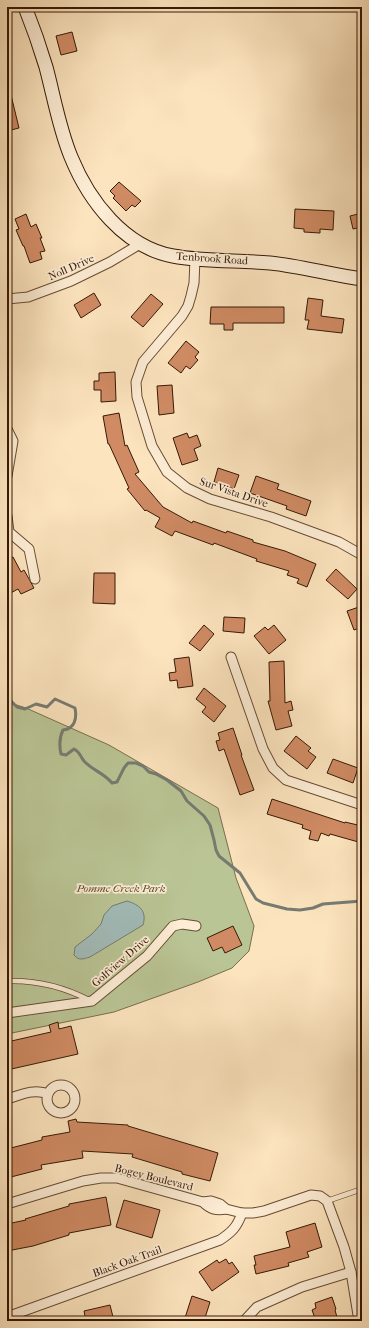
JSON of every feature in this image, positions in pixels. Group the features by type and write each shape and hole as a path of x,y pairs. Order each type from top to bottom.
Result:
{"street":[{"name":"Tenbrook Road","path":"25,7 42,52 66,145 76,170 88,190 110,220 140,244 172,256 195,259 281,264 362,278"},
{"name":"Noll Drive","path":"7,299 28,297 71,281 110,262 140,244"},
{"name":"Sur Vista Drive","path":"195,259 194,283 188,306 182,316 143,362 136,382 136,397 152,446 167,472 186,488 210,499 271,517 339,542 362,555"},
{"path":"7,429 13,441 7,476"},
{"path":"7,516 9,532 29,549 35,579"},
{"path":"231,657 262,749 272,768 286,780 362,805"},
{"name":"Golfview Drive","path":"7,1013 92,1001 147,956 173,926 182,924 196,926"},
{"path":"7,1099 33,1092 48,1094"},
{"name":"Bogey Boulevard","path":"7,1204 83,1181 101,1178 117,1178 203,1202 209,1208 218,1210 226,1209 242,1213 264,1211 311,1195 320,1196 327,1201"},
{"path":"327,1201 344,1247 351,1272 359,1321"},
{"name":"Black Oak Trail","path":"7,1317 220,1240 232,1232 239,1222 242,1213"},
{"path":"244,1321 257,1307 302,1288 351,1272"}],"lane":[{"path":"7,981 36,983 74,992 92,1001"},
{"path":"327,1201 362,1189"}],"green space":[{"name":"Pomme Creek Park","path":"7,702 26,708 109,745 218,808 236,878 254,926 249,951 232,968 198,982 114,1012 7,1034"}],"water":[{"path":"127,901 136,904 143,912 143,925 90,957 81,959 76,957 74,955 75,947 92,934 101,924 104,915 112,906"}],"building":[{"path":"72,32 77,51 61,55 56,36"},
{"path":"7,91 10,91 19,128 7,131"},
{"path":"119,182 141,201 135,207 132,205 126,211 113,198 115,196 110,191"},
{"path":"295,209 334,211 333,230 320,229 320,233 304,232 304,229 294,228"},
{"path":"362,213 362,227 353,229 350,216"},
{"path":"26,214 31,227 36,224 42,238 40,238 45,251 40,252 42,259 30,263 16,230 19,229 15,219"},
{"path":"94,293 101,305 81,318 74,305"},
{"path":"151,294 163,304 143,327 131,317"},
{"path":"308,298 323,300 321,316 344,319 342,333 307,329 309,320 305,320"},
{"path":"211,307 284,307 284,323 233,323 233,330 224,330 224,324 210,324"},
{"path":"186,341 199,352 195,357 198,360 190,369 186,366 181,373 168,363"},
{"path":"115,372 116,401 101,402 101,390 94,390 94,381 99,381 99,373"},
{"path":"172,385 174,413 159,415 157,386"},
{"path":"119,413 125,446 127,445 139,472 135,474 163,507 192,523 193,521 226,533 227,531 253,540 253,542 285,551 316,564 307,587 297,583 299,579 287,575 289,571 256,561 257,559 214,543 213,545 175,531 172,536 155,527 160,518 146,510 145,511 127,489 129,488 108,444 103,416"},
{"path":"187,433 189,438 197,435 201,446 194,449 198,460 182,465 173,438"},
{"path":"218,468 239,475 234,489 214,482"},
{"path":"256,476 279,484 277,489 311,501 306,516 286,509 287,506 250,493"},
{"path":"13,557 21,572 24,570 34,588 21,594 18,589 7,595 7,560"},
{"path":"336,569 357,589 348,599 326,580"},
{"path":"94,573 115,573 115,604 93,603"},
{"path":"362,606 362,627 354,630 347,611"},
{"path":"224,617 245,618 244,633 223,631"},
{"path":"204,625 214,634 200,651 189,643"},
{"path":"274,625 286,640 269,654 254,636 265,627 268,630"},
{"path":"189,657 193,686 178,688 177,680 170,681 169,673 176,672 174,659"},
{"path":"284,661 285,703 291,701 293,710 288,711 292,726 276,730 268,701 270,701 269,662"},
{"path":"204,688 226,706 214,722 202,712 206,707 196,699"},
{"path":"233,728 254,790 240,795 224,749 219,751 216,741 220,740 218,733"},
{"path":"296,736 311,748 308,751 316,757 307,769 284,751"},
{"path":"333,759 358,768 353,783 327,773"},
{"path":"272,799 345,823 362,826 362,843 321,833 318,841 309,839 311,831 302,828 303,825 267,814"},
{"path":"233,926 242,945 225,953 222,947 213,951 207,938"},
{"path":"58,1022 59,1029 71,1026 78,1054 7,1070 7,1042 51,1032 49,1025"},
{"path":"76,1119 77,1122 128,1125 218,1153 210,1181 182,1174 182,1172 132,1157 133,1154 82,1151 83,1158 41,1165 42,1169 7,1178 7,1149 42,1140 42,1137 70,1132 68,1121"},
{"path":"106,1197 111,1225 69,1233 69,1235 33,1246 7,1251 7,1224 26,1220 25,1219 69,1206 69,1204"},
{"path":"124,1200 160,1210 152,1238 116,1227"},
{"path":"315,1223 322,1247 307,1252 309,1257 288,1263 289,1266 256,1274 254,1256 290,1247 286,1232"},
{"path":"226,1259 229,1264 232,1262 239,1272 212,1291 199,1272 217,1260 219,1263"},
{"path":"192,1296 210,1302 204,1321 184,1321"},
{"path":"332,1297 338,1321 316,1321 312,1310 316,1308 315,1303"},
{"path":"110,1305 114,1321 86,1321 84,1311"}],"waterway":[{"path":"7,697 17,707 25,709 36,704 47,707 55,699 75,708 76,716 73,725 70,728 63,730 61,736 61,754 66,755 74,749 76,750 87,764 112,783 117,782 128,763 136,763 143,766 149,772 167,780 181,791 187,801 204,816 210,825 216,850 219,856 240,873 256,899 263,903 287,909 300,910 313,908 323,904 362,901"}]}
